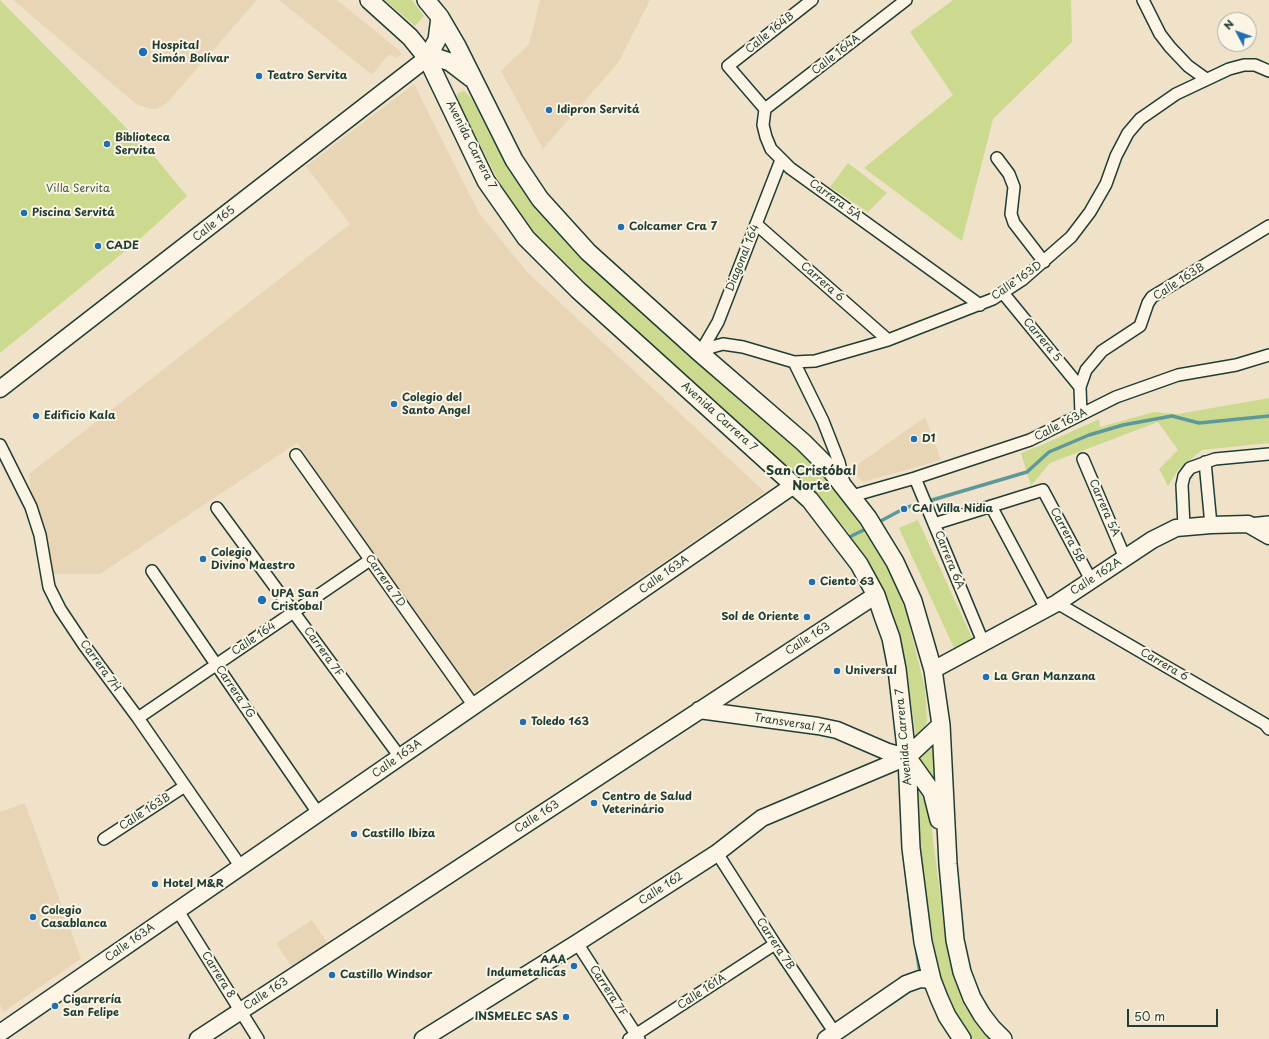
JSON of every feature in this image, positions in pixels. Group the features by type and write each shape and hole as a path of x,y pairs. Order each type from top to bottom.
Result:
{"main road":[{"name":"Avenida Carrera 7","path":"369,0 410,37 427,58 486,181 526,238 578,290 810,500 860,564 876,595 891,638 897,670 907,757 912,848 918,910 932,980 948,1016 962,1039"},
{"path":"426,0 440,17 477,84 514,160 540,199 588,252 700,354 803,442 849,492 883,542 908,587 924,634 933,670 941,725 948,855 955,940 962,972 972,998 982,1015 1003,1039"},
{"path":"427,58 437,40 440,17"},
{"path":"427,58 435,57 450,62 477,84"},
{"path":"446,97 450,88 458,81 470,81 477,84"},
{"path":"941,725 928,739 907,757 932,792 948,855"}],"street":[{"name":"Calle 164B","path":"765,109 728,66 812,0"},
{"name":"Calle 164A","path":"765,109 906,0"},
{"path":"1143,0 1160,34 1170,47 1188,66 1206,79"},
{"name":"Calle 165","path":"0,389 427,58"},
{"name":"Calle 163D","path":"700,354 712,347 723,344 743,347 794,362 815,361 888,340 980,305 1003,293 1044,262 1071,237 1090,212 1106,184 1116,156 1128,132 1140,119 1158,104 1206,79 1229,69 1244,65 1255,65 1269,71"},
{"name":"Carrera 5A","path":"765,109 763,125 766,137 771,148 781,160 980,305"},
{"path":"997,158 1009,174 1014,187 1011,214 1014,224 1044,262"},
{"name":"Diagonal 164","path":"700,354 718,322 781,160"},
{"name":"Carrera 6","path":"756,224 888,340"},
{"name":"Calle 163B","path":"1082,414 1080,387 1090,362 1140,326 1148,303 1152,297 1269,226"},
{"name":"Carrera 5","path":"1003,293 1080,387"},
{"name":"Calle 163A","path":"849,492 915,478 1030,440 1116,397 1178,375 1236,365 1269,356"},
{"path":"794,362 823,421 849,492"},
{"name":"Carrera 7H","path":"0,445 31,507 40,535 49,587 60,609 84,645 138,718 241,867"},
{"path":"1184,526 1182,485 1184,476 1190,468 1214,459 1269,454"},
{"name":"Carrera 7D","path":"296,455 474,706"},
{"name":"Carrera 5A","path":"1083,459 1125,558"},
{"path":"1205,462 1211,525"},
{"name":"Carrera 6A","path":"915,478 983,642"},
{"name":"Calle 163A","path":"0,1033 794,485"},
{"name":"Carrera 5B","path":"991,506 1042,490 1091,580"},
{"path":"934,524 991,506 1051,606"},
{"name":"Carrera 7F","path":"217,508 400,757"},
{"name":"Calle 162A","path":"933,670 1051,606 1165,533 1184,526 1269,522"},
{"path":"1248,524 1269,536"},
{"name":"Calle 164","path":"138,718 370,560"},
{"name":"Carrera 7G","path":"152,571 318,813"},
{"name":"Calle 163","path":"198,1039 876,595"},
{"name":"Carrera 6","path":"1051,606 1265,724 1269,729"},
{"name":"Transversal 7A","path":"699,710 824,727 852,735 888,752 907,757"},
{"name":"Calle 162","path":"434,1036 717,853 762,818 907,757"},
{"name":"Calle 163B","path":"104,839 185,786"},
{"name":"Carrera 7B","path":"717,853 831,1036"},
{"name":"Carrera 8","path":"178,910 258,1039"},
{"name":"Carrera 7F","path":"577,944 635,1037"},
{"name":"Calle 161A","path":"635,1037 775,944"},
{"path":"831,1036 906,984 920,980 932,980"}],"shaded area":[{"name":"Hospital Simón Bolívar","path":"13,0 257,0 167,103 157,109 150,109 136,104"},
{"path":"279,0 337,0 400,51 401,55 396,58 389,54 372,75"},
{"name":"Idipron Servitá","path":"540,0 650,0 618,63 543,149 501,71 529,44"},
{"name":"Colegio del Santo Angel","path":"414,84 479,213 528,273 765,492 471,695 297,443 100,574 54,574 32,500 29,474 350,224 306,166"},
{"name":"D1","path":"925,417 941,460 863,482 850,470"},
{"name":"Colegio Casablanca","path":"25,803 81,959 3,1012 0,1004 0,812"},
{"path":"312,920 328,944 292,967 276,943"}],"green space":[{"name":"Villa Servita","path":"0,0 154,156 187,196 140,239 0,353"},
{"path":"385,0 412,0 424,16 415,26"},
{"path":"953,0 1071,0 1072,42 993,119 962,241 864,168 953,95 910,32"},
{"path":"464,91 472,99 491,137 508,166 535,206 557,232 589,264 656,325 778,431 818,470 876,548 895,584 906,612 925,688 927,720 924,732 916,739 905,657 893,620 876,577 849,533 820,499 787,466 650,345 532,231 511,205 456,98 458,93"},
{"path":"848,163 887,193 868,212 830,187"},
{"path":"1269,398 1269,443 1202,450 1178,470 1168,486 1159,469 1178,450 1158,422 1050,463 1031,486 1021,453 1099,419 1100,427 1154,412 1178,414"},
{"path":"918,520 973,640 954,648 899,528"},
{"path":"934,745 935,787 917,762 917,756"},
{"path":"917,784 930,815 947,950 953,977 965,1007 992,1039 973,1039 957,1014 938,971 922,873"}],"waterway":[{"path":"877,523 905,508 1027,472 1049,452 1089,435 1123,425 1172,416 1199,423 1269,416"},
{"path":"845,539 868,528"},
{"path":"904,854 913,931"},
{"path":"916,947 920,974"},
{"path":"889,1005 914,988"}],"place":[{"name":"Hospital Simón Bolívar","path":"143,52"},
{"name":"Teatro Servita","path":"259,76"},
{"name":"Idipron Servitá","path":"549,110"},
{"name":"Biblioteca Servita","path":"107,144"},
{"name":"Piscina Servitá","path":"24,213"},
{"name":"Colcamer Cra 7","path":"621,227"},
{"name":"CADE","path":"98,246"},
{"name":"Colegio del Santo Angel","path":"394,404"},
{"name":"Edificio Kala","path":"36,416"},
{"name":"D1","path":"914,439"},
{"name":"CAI Villa Nidia","path":"904,509"},
{"name":"Colegio Divino Maestro","path":"203,559"},
{"name":"Ciento 63","path":"812,582"},
{"name":"UPA San Cristobal","path":"262,600"},
{"name":"Sol de Oriente","path":"807,617"},
{"name":"Universal","path":"837,671"},
{"name":"La Gran Manzana","path":"986,677"},
{"name":"Toledo 163","path":"523,722"},
{"name":"Centro de Salud Veterinário","path":"594,803"},
{"name":"Castillo Ibiza","path":"354,834"},
{"name":"Hotel M&R","path":"155,884"},
{"name":"Colegio Casablanca","path":"33,917"},
{"name":"AAA Indumetalicas","path":"574,966"},
{"name":"Castillo Windsor","path":"332,975"},
{"name":"Cigarrería San Felipe","path":"55,1006"},
{"name":"INSMELEC SAS","path":"566,1017"}],"district":[{"name":"San Cristóbal Norte","path":"811,478"}]}
